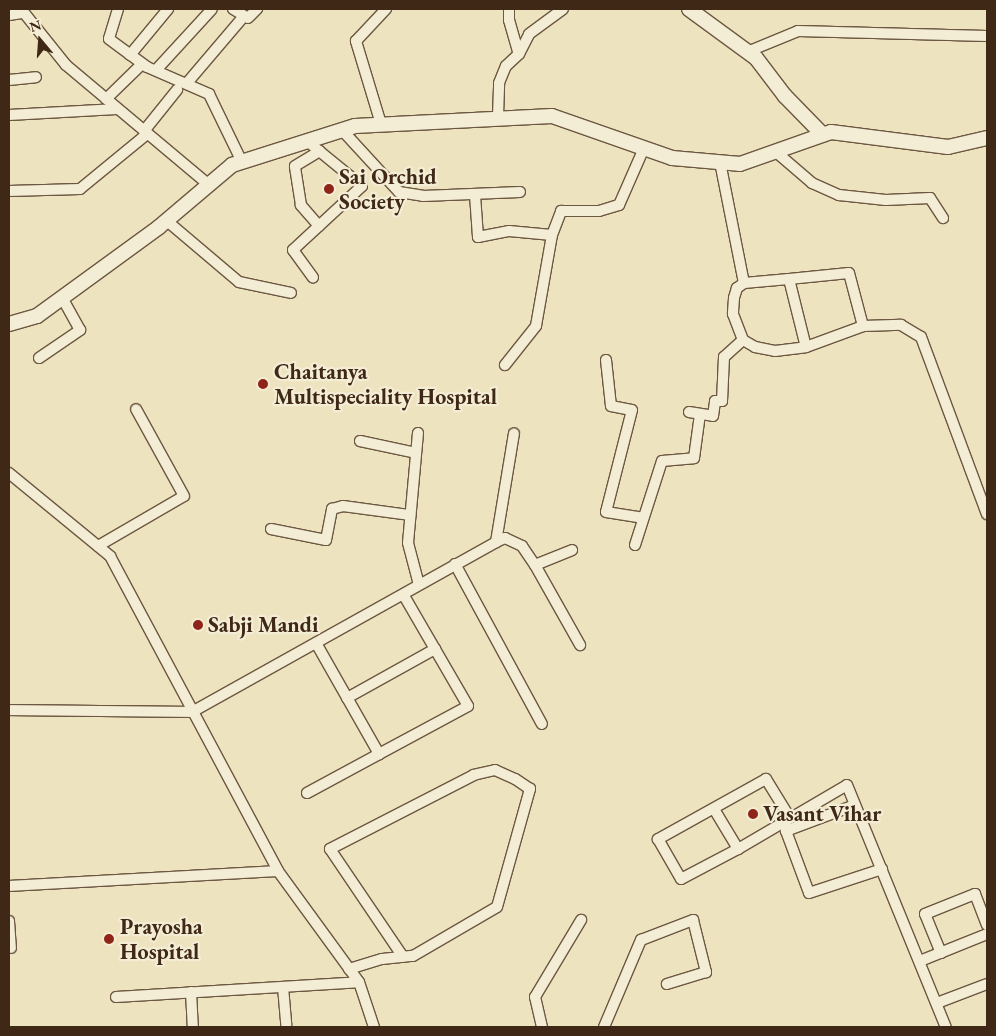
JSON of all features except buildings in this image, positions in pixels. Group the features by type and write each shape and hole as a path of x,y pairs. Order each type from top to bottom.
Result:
{"main road":[{"path":"689,9 747,52 823,135"},
{"path":"9,324 37,316 167,221 232,165 342,130 381,124 498,116 552,116 672,158 740,164 832,132 948,147 987,138"}],"street":[{"path":"118,9 110,38 142,64 157,69 209,94 242,162"},
{"path":"130,55 168,9"},
{"path":"157,69 212,9"},
{"path":"233,9 248,18 258,9"},
{"path":"381,124 356,42 375,13 386,9"},
{"path":"509,9 509,20 519,54"},
{"path":"498,116 499,83 506,66 519,54 529,34 563,9"},
{"path":"9,15 21,11 66,65 208,184"},
{"path":"187,83 244,16"},
{"path":"747,52 798,31 987,36"},
{"path":"106,99 142,64"},
{"path":"9,80 36,77"},
{"path":"9,191 80,189 146,132 177,90"},
{"path":"9,115 117,109"},
{"path":"342,130 398,192 423,196 520,192"},
{"path":"307,141 362,186 293,250 314,278"},
{"path":"505,364 536,326 552,235 561,211 599,211 619,205 644,148"},
{"path":"319,226 301,205 294,166 320,151"},
{"path":"776,152 812,183 839,195 886,200 930,198 943,218"},
{"path":"720,162 744,283"},
{"path":"475,195 478,237 494,236 509,231 552,235"},
{"path":"167,221 239,282 291,293"},
{"path":"863,326 849,273 744,283 737,288 734,298 733,314 743,340 756,347 775,351 806,347 863,326 901,325 921,337 987,514"},
{"path":"789,278 806,347"},
{"path":"38,358 80,330 62,297"},
{"path":"689,412 713,416 716,401 722,401 724,357 743,340"},
{"path":"606,360 611,406 632,410 606,512 643,518"},
{"path":"98,546 184,496 136,410"},
{"path":"634,545 662,461 694,458 700,414"},
{"path":"418,433 408,543 419,585"},
{"path":"496,542 514,433"},
{"path":"360,440 416,453"},
{"path":"9,473 110,556 278,871 359,982 374,1027"},
{"path":"271,529 326,540 332,509 343,506 410,515"},
{"path":"9,710 192,712 455,564 505,538 522,546 535,565 580,645"},
{"path":"535,565 572,550"},
{"path":"455,564 542,724"},
{"path":"307,794 468,706 403,594"},
{"path":"316,643 379,754"},
{"path":"346,698 435,649"},
{"path":"349,969 413,956 498,907 530,789 515,779 495,770 474,775 330,849 403,957"},
{"path":"790,818 766,780 658,838 681,879 738,849 847,785 946,1027"},
{"path":"855,805 786,831 809,893 882,869"},
{"path":"714,809 738,849"},
{"path":"9,886 278,871"},
{"path":"941,953 925,914 975,894 987,925"},
{"path":"542,1027 535,997 581,920"},
{"path":"604,1027 641,940 693,920 706,972 667,984"},
{"path":"9,921 11,948"},
{"path":"920,961 987,934"},
{"path":"116,997 359,982"},
{"path":"937,1003 987,984"},
{"path":"283,987 286,1025"},
{"path":"191,992 193,1027"}],"place":[{"name":"Sai Orchid Society","path":"329,189"},
{"name":"Chaitanya Multispeciality Hospital","path":"263,384"},
{"name":"Sabji Mandi","path":"198,625"},
{"name":"Vasant Vihar","path":"753,814"},
{"name":"Prayosha Hospital","path":"109,939"}]}
